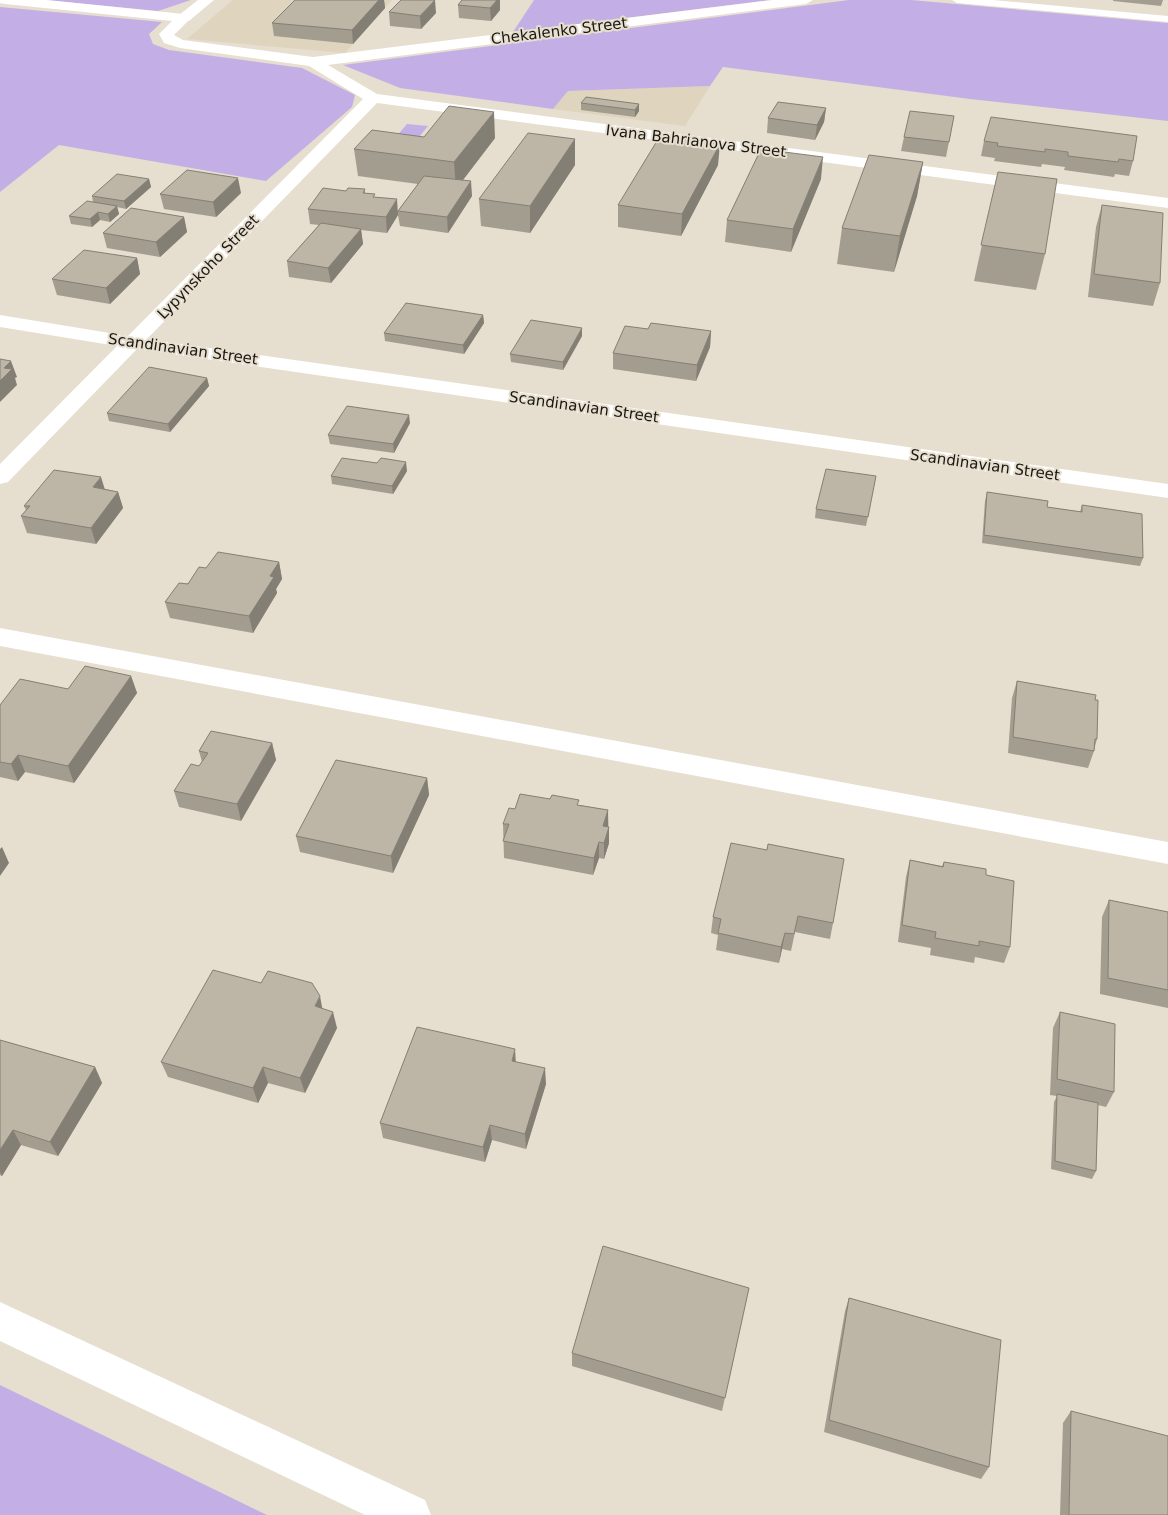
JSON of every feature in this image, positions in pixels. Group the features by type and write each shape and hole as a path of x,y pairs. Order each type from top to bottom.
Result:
{"street":[{"path":"6,0 184,18"},
{"path":"207,0 166,34 169,40 180,44 313,62 372,98"},
{"name":"Chekalenko Street","path":"313,62 806,0"},
{"name":"Ivana Bahrianova Street","path":"372,98 1168,203"},
{"name":"Lypynskoho Street","path":"0,477 134,343 372,98"},
{"name":"Scandinavian Street","path":"0,321 134,343 1168,491"},
{"path":"0,637 1168,853"},
{"path":"0,1321 410,1515"}],"lane":[{"path":"957,0 1168,20"}],"shaded area":[{"path":"44,0 191,0 158,11"},
{"path":"233,0 392,0 345,53 187,39"},
{"path":"534,0 770,0 513,32"},
{"path":"849,0 911,0 1168,23 1168,121 970,99 723,67 710,86 568,91 553,109 400,88 343,65"},
{"path":"0,7 162,22 149,34 153,44 169,50 302,68 355,95 352,107 266,181 59,145 0,192"},
{"path":"710,86 685,126 553,109 568,91"},
{"path":"407,124 428,126 411,147 390,144"},
{"path":"0,1385 267,1515 0,1515"}],"building":[{"path":"295,0 379,0 352,30 272,23"},
{"path":"401,0 435,0 420,16 389,12"},
{"path":"462,0 497,0 490,8 458,5"},
{"path":"586,97 639,104 635,110 581,103"},
{"path":"778,102 826,108 817,125 768,118"},
{"path":"449,106 494,112 454,162 354,149 372,130 424,137"},
{"path":"910,111 954,116 949,142 904,137"},
{"path":"991,117 1137,136 1133,161 1119,159 1118,162 1068,156 1068,152 1045,149 1045,152 997,146 998,143 984,141"},
{"path":"528,133 575,139 530,206 479,199"},
{"path":"660,136 720,144 682,214 618,205"},
{"path":"761,149 823,157 793,229 727,220"},
{"path":"869,155 923,162 900,236 842,228"},
{"path":"187,170 238,178 213,202 160,194"},
{"path":"998,172 1057,179 1045,254 981,245"},
{"path":"117,174 149,179 124,201 92,196"},
{"path":"424,176 471,181 447,217 398,211"},
{"path":"323,188 346,191 348,188 365,189 363,193 375,194 373,197 397,199 386,217 308,209"},
{"path":"87,201 117,206 108,214 98,212 90,219 69,216"},
{"path":"1102,205 1163,213 1160,283 1094,274"},
{"path":"131,208 184,217 156,242 103,233"},
{"path":"321,223 361,229 328,268 287,261"},
{"path":"84,250 137,258 106,288 52,279"},
{"path":"406,303 483,315 463,345 384,333"},
{"path":"531,320 582,328 563,362 510,354"},
{"path":"651,323 711,331 697,365 613,353 625,326 648,329"},
{"path":"0,359 11,361 4,368 12,369 0,381"},
{"path":"149,367 207,378 168,424 107,413"},
{"path":"347,406 409,415 393,444 328,435"},
{"path":"342,458 377,463 381,458 406,462 392,486 331,476"},
{"path":"826,469 876,476 868,517 816,509"},
{"path":"54,470 101,477 93,487 118,492 91,528 21,516 30,506 24,506"},
{"path":"987,492 1048,501 1047,507 1082,512 1082,505 1142,514 1143,558 984,535"},
{"path":"218,552 279,562 270,576 274,577 249,616 165,602 179,583 188,584 199,567 206,568"},
{"path":"85,666 131,676 68,766 18,755 11,764 0,762 0,705 20,679 68,689"},
{"path":"1017,681 1096,695 1095,700 1098,700 1097,739 1095,739 1094,751 1013,737"},
{"path":"211,731 272,743 237,804 174,791 191,764 199,766 208,753 199,751"},
{"path":"336,760 427,778 391,856 296,836"},
{"path":"520,794 550,799 552,795 579,800 577,805 608,810 603,826 609,827 604,843 599,842 594,858 503,841 509,824 503,824 509,808 515,809"},
{"path":"731,843 767,850 768,844 844,859 833,923 798,916 794,934 785,933 781,947 718,933 721,919 713,917"},
{"path":"910,860 943,867 944,862 986,869 986,875 1014,881 1010,947 979,941 979,946 935,938 936,932 902,925"},
{"path":"1109,900 1168,912 1168,990 1108,978"},
{"path":"213,970 261,983 268,971 312,983 320,996 315,1006 333,1012 300,1078 263,1067 253,1088 161,1062"},
{"path":"1060,1012 1115,1024 1114,1092 1057,1079"},
{"path":"417,1027 515,1049 512,1061 545,1068 525,1134 490,1125 483,1147 380,1123"},
{"path":"0,1040 95,1067 50,1142 13,1130 0,1150"},
{"path":"1057,1094 1098,1103 1096,1171 1055,1161"},
{"path":"603,1246 749,1288 725,1398 572,1353"},
{"path":"849,1298 1001,1340 989,1467 829,1420"},
{"path":"1071,1411 1168,1436 1168,1515 1069,1515"}]}
